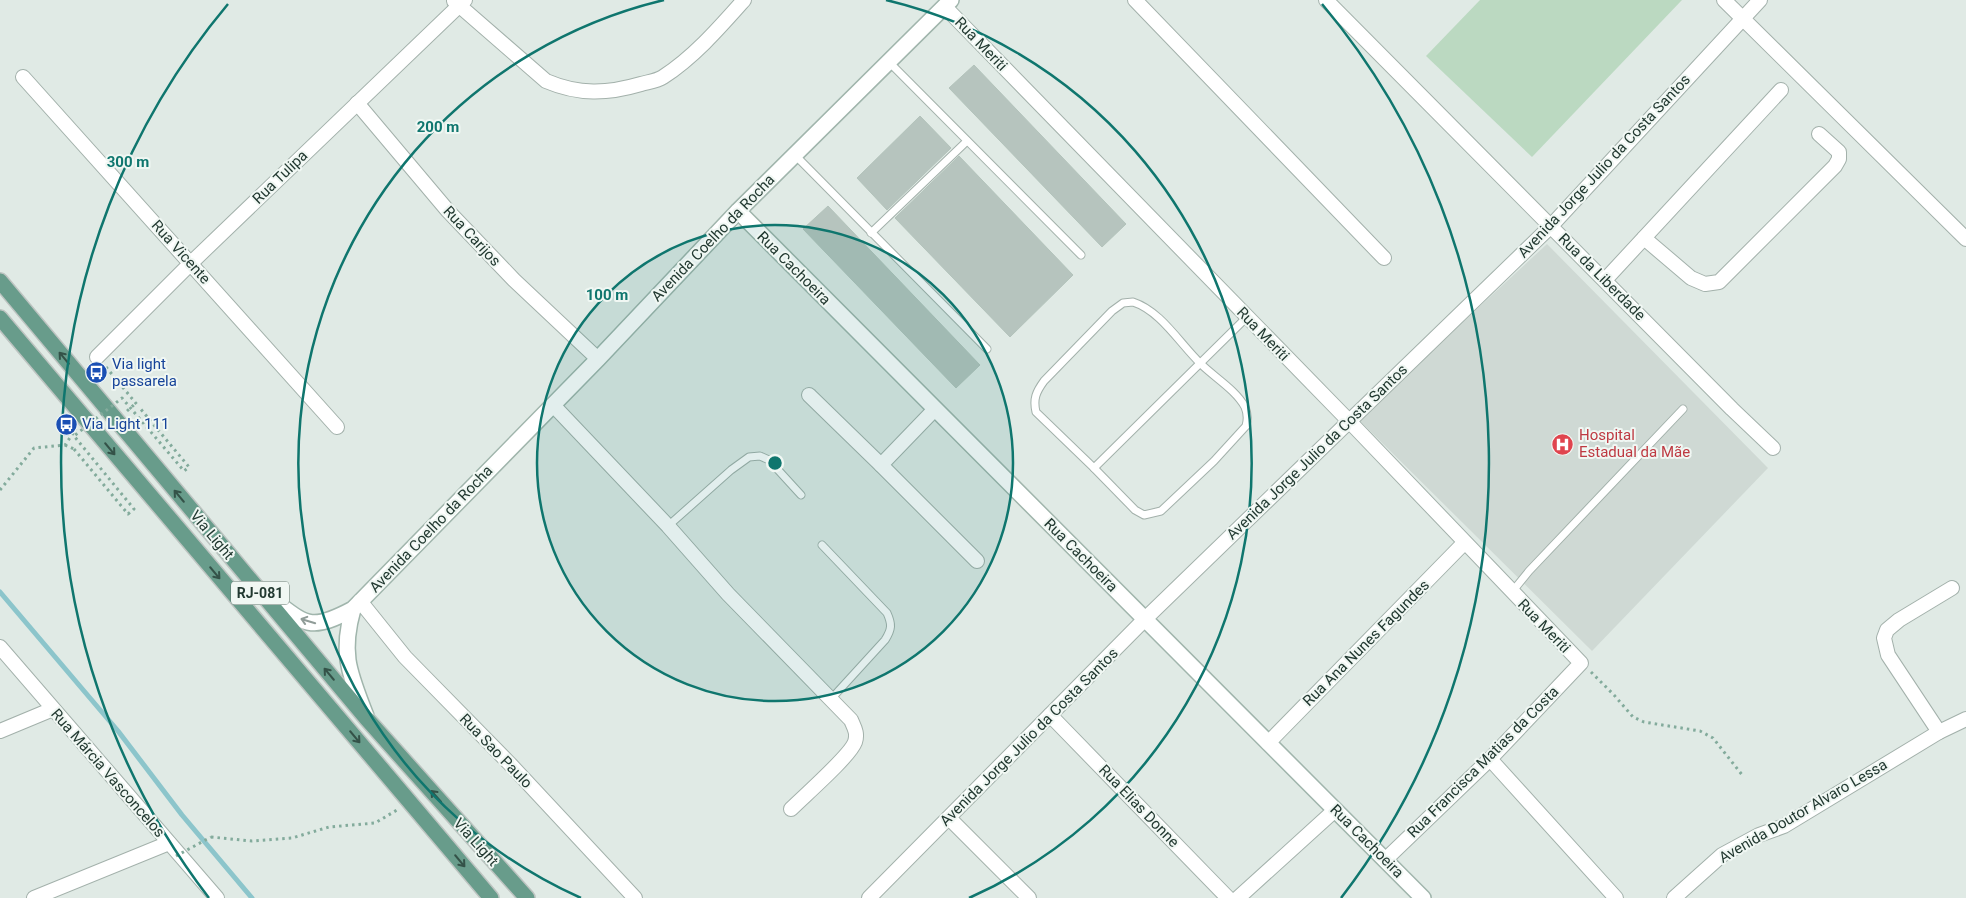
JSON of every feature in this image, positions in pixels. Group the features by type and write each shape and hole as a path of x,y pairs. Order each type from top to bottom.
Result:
{"main road":[{"name":"Avenida Coelho da Rocha","path":"254,585 304,622 314,624 329,622 357,605 598,359 738,211 948,3"},
{"name":"Rua Cachoeira","path":"738,211 1423,898"},
{"name":"Via Light","path":"0,281 366,718 526,898"},
{"name":"Via Light","path":"0,318 491,898"},
{"path":"357,605 346,638 346,654 352,679 366,718"}],"street":[{"path":"1135,0 1384,258"},
{"name":"Rua da Liberdade","path":"1326,0 1773,448"},
{"path":"1724,0 1966,239"},
{"name":"Avenida Jorge Julio da Costa Santos","path":"869,898 1145,619 1551,226 1760,0"},
{"path":"459,2 546,81 564,89 583,92 610,91 661,78 708,40 740,2"},
{"name":"Rua Tulipa","path":"97,357 459,2"},
{"name":"Rua Meriti","path":"948,3 1580,663"},
{"name":"Rua Vicente","path":"23,78 337,427"},
{"path":"1604,280 1781,90"},
{"name":"Rua Carijos","path":"357,103 448,211 514,280 598,359"},
{"path":"1644,238 1691,278 1705,284 1719,282 1835,166 1839,159 1838,152 1819,134"},
{"path":"809,396 977,561"},
{"path":"553,405 668,526 728,594 832,698 851,720 857,732 855,743 838,764 791,809"},
{"path":"881,465 935,409"},
{"name":"Rua Ana Nunes Fagundes","path":"1268,743 1464,543"},
{"path":"1938,732 1888,655 1884,638 1887,630 1899,620 1952,588"},
{"name":"Rua Sao Paulo","path":"357,605 510,764 635,898"},
{"name":"Rua Márcia Vasconcelos","path":"0,646 217,898"},
{"name":"Rua Francisca Matias da Costa","path":"1385,860 1490,759 1580,663"},
{"path":"0,731 53,709"},
{"name":"Rua Elias Donne","path":"1050,715 1228,898"},
{"name":"Avenida Doutor Alvaro Lessa","path":"1674,898 1722,855 1759,835 1784,826 1938,732 1966,719"},
{"path":"1490,759 1616,898"},
{"path":"1238,898 1335,810"},
{"path":"949,818 1029,898"},
{"path":"34,898 169,843"}],"lane":[{"path":"888,61 1081,255"},
{"path":"871,232 967,141"},
{"path":"794,154 987,349"},
{"path":"1133,302 1142,305 1163,323 1200,364 1244,405 1248,418 1246,426 1214,461 1161,511 1144,515 1135,510 1094,468 1036,412 1034,402 1036,393 1044,381 1112,311 1123,304 1133,302"},
{"path":"1094,468 1247,317"},
{"path":"1512,592 1529,571 1684,409"},
{"path":"668,526 731,470 749,457 760,456 769,460 800,495"},
{"path":"822,545 887,612 892,630 832,698"}],"path":[{"path":"0,490 34,448 65,444 74,449 128,514 134,509 74,436 122,398 184,472 189,467 97,357"},
{"path":"65,444 84,418"},
{"path":"1580,663 1614,694 1633,717 1644,722 1700,732 1713,738 1743,776"},
{"path":"176,856 211,838 268,841 292,838 329,827 375,824 394,813 409,801"}],"shaded area":[{"name":"Hospital Estadual da Mãe","path":"1547,244 1768,468 1592,651 1358,419"}],"green space":[{"path":"1480,0 1682,0 1532,157 1426,56"}],"building":[{"path":"974,65 1126,224 1102,247 949,88"},
{"path":"920,116 951,148 887,210 857,178"},
{"path":"959,156 1073,275 1010,337 895,218"},
{"path":"828,206 980,365 956,388 803,229"}],"waterway":[{"path":"0,592 118,731 182,815 252,898"}],"place":[{"name":"Via light passarela","path":"96,373"},
{"name":"Via Light 111","path":"66,424"},
{"name":"Hospital Estadual da Mãe","path":"1563,444"}]}
